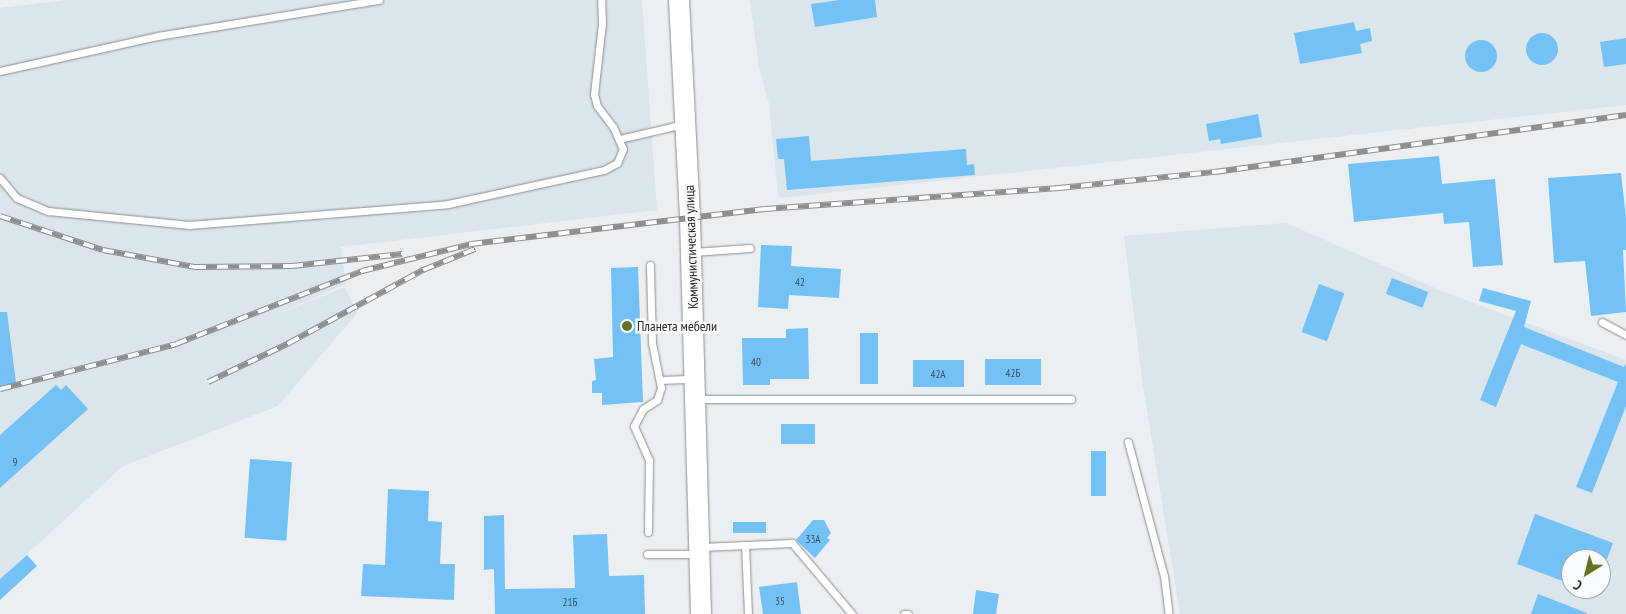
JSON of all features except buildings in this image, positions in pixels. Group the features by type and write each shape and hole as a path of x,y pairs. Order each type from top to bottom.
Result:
{"main road":[{"name":"Коммунистическая улица","path":"679,0 687,124 701,614"}],"lane":[{"path":"0,71 158,36 379,0"},
{"path":"0,178 17,198 48,211 189,225 467,201 611,167 622,156 619,139 597,106 594,94 602,24 601,0"},
{"path":"619,139 687,124"},
{"path":"691,252 750,248"},
{"path":"648,532 649,460 634,426 643,409 657,400 660,380 652,342 650,264"},
{"path":"1602,322 1626,335"},
{"path":"660,380 694,378"},
{"path":"694,399 1071,400"},
{"path":"1128,442 1164,576 1170,614"},
{"path":"647,554 698,551 745,545 792,543 852,614"},
{"path":"745,545 748,614"}],"shaded area":[{"path":"65,0 642,0 657,210 341,247 346,284 266,319 345,287 357,313 278,406 123,466 0,579 0,8"},
{"path":"750,0 1626,0 1626,105 782,198 778,195 769,104 759,68"},
{"path":"1286,223 1442,291 1626,360 1626,614 1180,614 1143,386 1124,236"}],"railway":[{"path":"0,389 176,344 362,271 471,244 765,209 1059,188 1215,172 1626,115"},
{"path":"0,216 103,250 195,267 292,266 402,254"},
{"path":"208,382 289,343 423,270 475,249"}],"place":[{"name":"Планета мебели","path":"627,326"}]}
